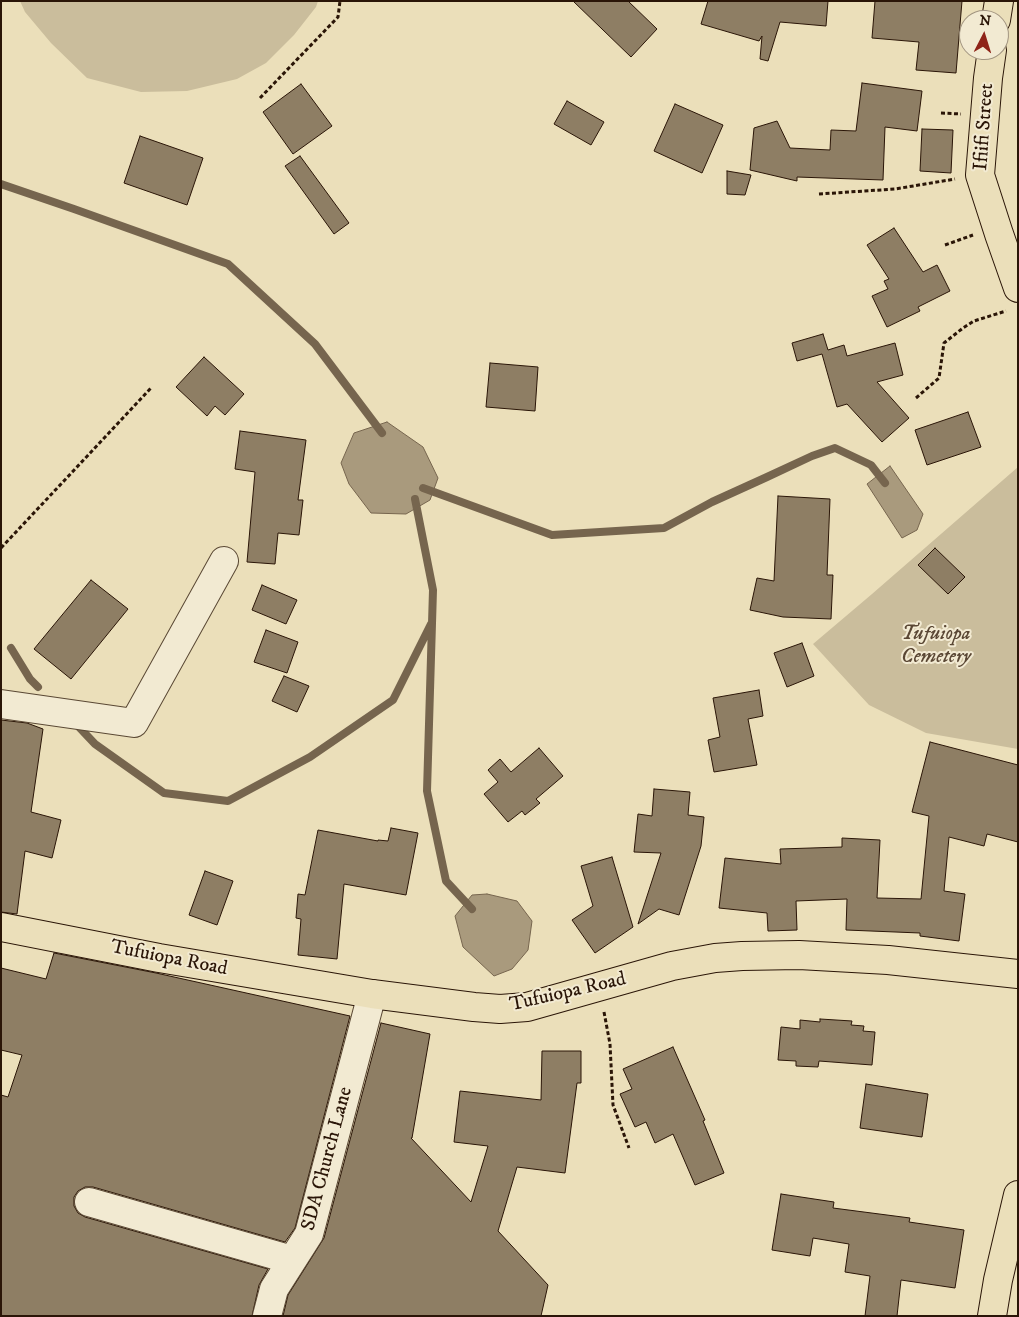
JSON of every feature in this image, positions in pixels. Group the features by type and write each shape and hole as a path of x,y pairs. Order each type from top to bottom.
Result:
{"main road":[{"name":"Ifiifi Street","path":"991,60 980,175 998,234 1013,299"},
{"name":"Tufuiopa Road","path":"1,927 158,958 372,994 500,1009 527,1007 672,966 715,958 742,956 799,955 888,960 1018,974"},
{"path":"992,1316 998,1280 1018,1195"}],"street":[{"path":"1,704 134,723 224,561"},
{"name":"SDA Church Lane","path":"267,1316 274,1289 308,1234 372,994"},
{"path":"90,1202 292,1260"}],"path":[{"path":"260,98 338,17 340,1"},
{"path":"819,194 895,189 980,175"},
{"path":"916,398 939,378 944,343 974,321 1013,299"},
{"path":"1,548 151,388"},
{"path":"599,988 610,1044 613,1105 629,1148"}],"green space":[{"path":"20,1 318,1 316,7 294,35 266,63 237,79 187,91 141,92 87,78 51,43 25,12"},
{"name":"Tufuiopa Cemetery","path":"1018,467 1018,749 926,733 869,705 813,644"}],"shaded area":[{"path":"387,422 423,447 438,478 430,500 406,514 371,513 349,484 341,463 354,433"},
{"path":"890,466 923,514 917,530 902,538 867,484"},
{"path":"487,894 517,901 532,921 528,950 512,969 494,976 463,947 455,916 472,895"}],"building":[{"path":"573,1 628,1 657,29 631,57"},
{"path":"708,1 828,1 826,26 780,22 768,61 760,59 762,36 759,41 701,24"},
{"path":"875,1 962,1 961,10 959,10 956,73 916,70 919,42 872,38"},
{"path":"862,83 922,91 917,131 885,127 883,180 797,177 797,181 750,170 754,128 777,121 790,148 830,150 831,130 856,131"},
{"path":"301,84 332,126 293,154 263,112"},
{"path":"567,101 604,122 591,145 554,124"},
{"path":"675,104 723,125 702,173 654,151"},
{"path":"922,129 953,130 951,173 920,171"},
{"path":"140,136 203,158 187,205 124,183"},
{"path":"300,156 349,223 334,234 285,166"},
{"path":"727,171 751,175 745,195 727,194"},
{"path":"894,228 923,272 937,265 950,291 918,307 920,311 887,327 872,296 888,289 884,281 889,279 867,245"},
{"path":"823,334 828,350 844,345 847,356 895,343 903,375 877,382 909,418 882,442 847,404 837,407 822,354 797,361 792,343"},
{"path":"204,357 244,394 225,415 215,406 207,416 176,387"},
{"path":"490,363 538,367 535,411 486,407"},
{"path":"968,412 981,447 927,465 915,430"},
{"path":"240,431 306,440 298,500 303,500 299,535 278,533 275,564 247,562 255,472 235,469"},
{"path":"778,496 830,499 827,575 833,575 831,619 783,617 750,610 757,578 774,581"},
{"path":"935,548 965,577 948,594 918,565"},
{"path":"91,580 128,609 71,679 34,649"},
{"path":"262,585 297,600 286,624 252,610"},
{"path":"266,630 298,642 287,673 254,662"},
{"path":"802,643 814,676 787,687 774,653"},
{"path":"284,676 309,686 297,712 272,701"},
{"path":"759,690 763,716 748,719 757,765 714,772 708,740 720,737 713,698"},
{"path":"1,720 27,723 43,729 31,812 61,820 52,858 25,851 17,914 1,912"},
{"path":"930,742 1018,765 1018,842 987,834 984,846 949,837 944,891 965,894 959,941 920,936 920,933 846,930 847,899 796,901 797,930 768,931 767,913 719,908 725,858 781,864 780,849 842,847 842,838 880,840 877,898 921,899 929,816 912,812"},
{"path":"539,748 563,776 536,799 540,803 525,815 522,811 508,822 484,794 498,782 488,770 500,759 511,772"},
{"path":"654,789 690,792 688,815 704,817 701,846 679,915 659,909 638,924 661,853 634,852 638,814 652,816"},
{"path":"391,828 418,833 406,895 344,884 337,959 298,955 301,919 296,918 298,894 305,895 318,830 378,841 388,841"},
{"path":"612,857 633,927 595,953 572,920 593,906 581,866"},
{"path":"205,871 233,881 217,925 189,915"},
{"path":"54,953 156,973 350,1016 295,1228 285,1242 93,1187 85,1187 78,1191 74,1197 74,1206 78,1213 85,1217 268,1269 259,1285 252,1316 1,1316 1,1095 8,1097 22,1055 1,1050 1,968 46,979"},
{"path":"820,1019 852,1021 851,1025 864,1026 863,1031 875,1032 872,1065 819,1061 818,1067 796,1066 796,1061 778,1060 781,1027 800,1029 800,1020 820,1022"},
{"path":"381,1023 430,1034 411,1138 471,1202 488,1146 454,1142 460,1091 541,1100 542,1051 581,1051 581,1083 577,1083 565,1173 517,1167 498,1231 548,1285 541,1316 283,1316 288,1295 324,1238"},
{"path":"673,1047 705,1120 703,1121 724,1173 695,1185 673,1134 655,1143 646,1122 635,1127 620,1094 632,1089 623,1069"},
{"path":"866,1084 928,1094 922,1137 860,1128"},
{"path":"781,1194 834,1202 833,1208 910,1218 909,1222 964,1230 955,1288 901,1280 897,1316 865,1316 870,1276 845,1272 849,1244 813,1238 810,1256 772,1250"}],"waterway":[{"path":"1,184 228,264 315,344 382,433"},
{"path":"423,488 552,535 664,528 712,502 812,456 835,448 871,465 885,483"},
{"path":"415,499 433,590 427,791 446,881 472,909"},
{"path":"78,726 95,744 164,793 228,801 310,757 393,700 431,624"},
{"path":"11,648 30,679 38,687"}]}
